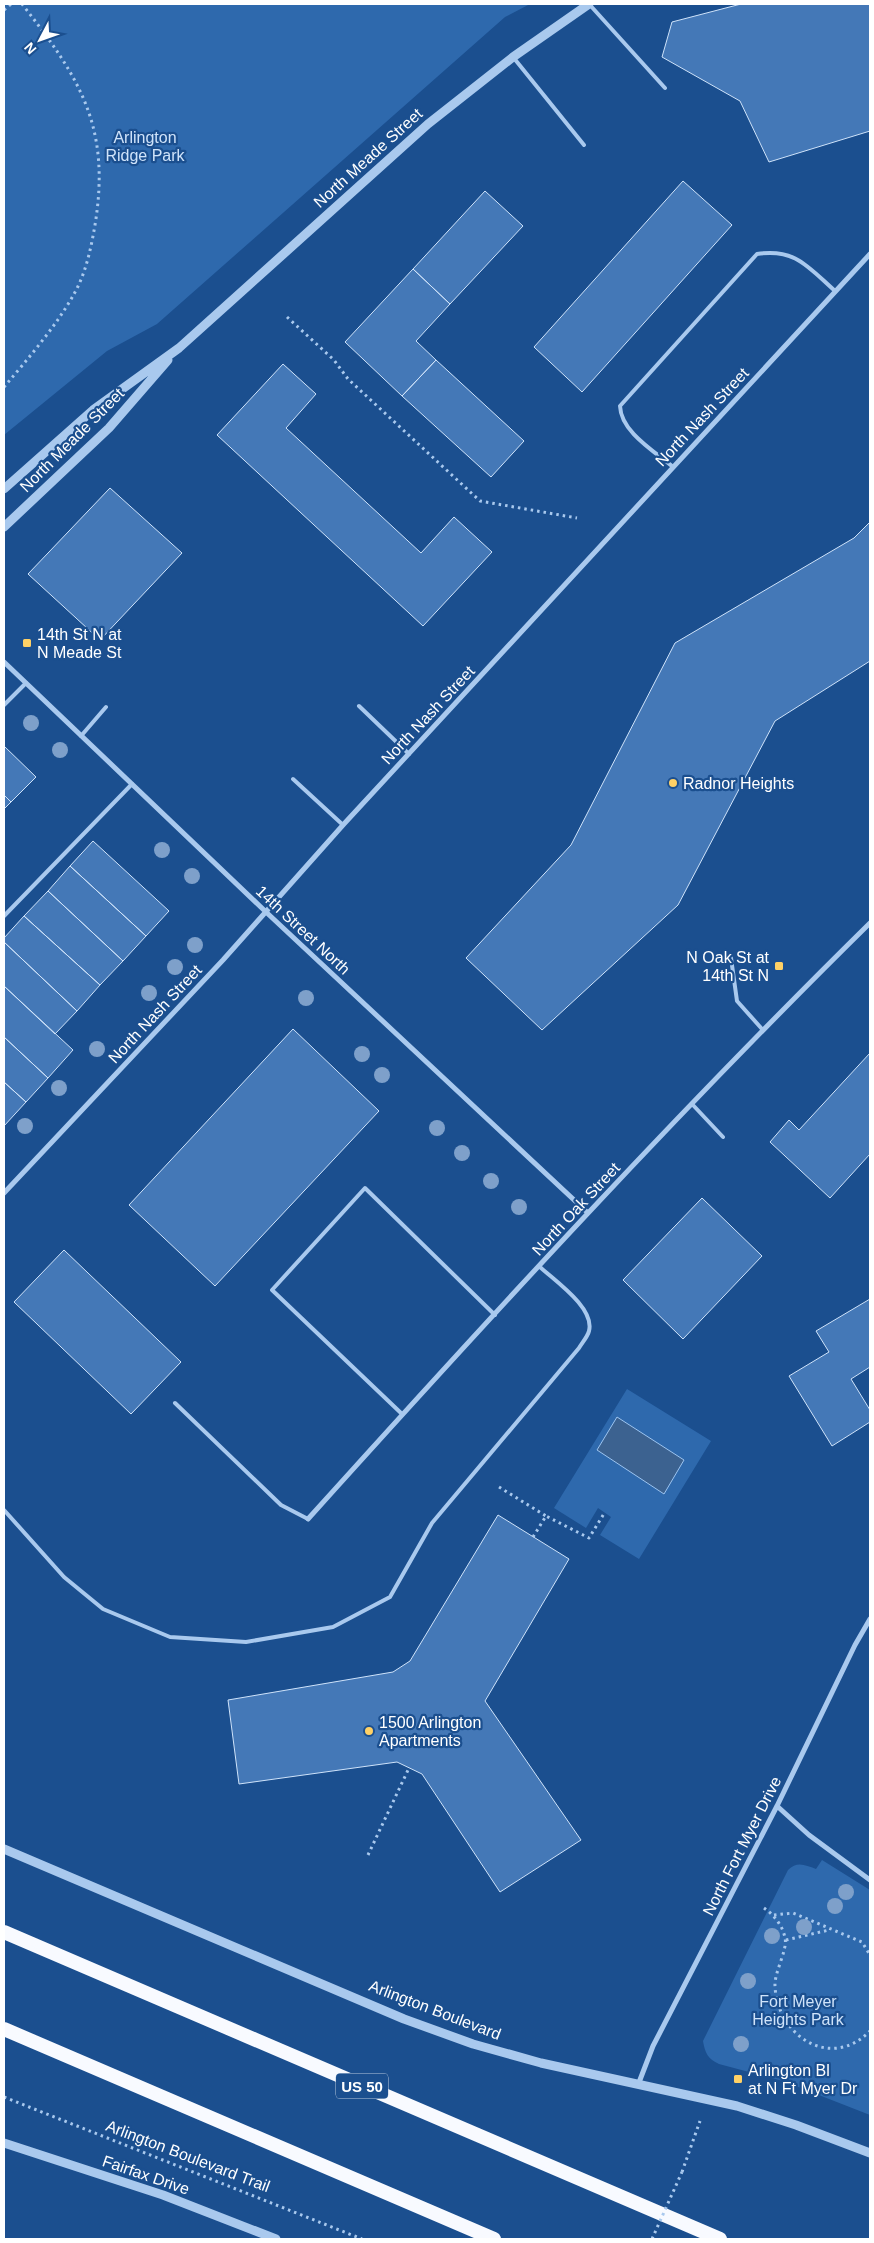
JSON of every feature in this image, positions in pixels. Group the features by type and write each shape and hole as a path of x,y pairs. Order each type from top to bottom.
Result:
{"highway":[{"name":"US 50","path":"4,1932 720,2239"},
{"path":"4,2029 494,2239"}],"street":[{"name":"North Meade Street","path":"4,490 93,410 179,348 428,124 513,57 589,4"},
{"name":"North Nash Street","path":"4,1193 266,912 834,291 870,254"},
{"name":"North Meade Street","path":"4,527 109,428 179,348"},
{"name":"14th Street North","path":"4,662 266,912 588,1214"},
{"name":"North Oak Street","path":"308,1518 402,1414 762,1029 870,923"},
{"name":"North Fort Myer Drive","path":"638,2085 653,2046 777,1806 855,1645 870,1620"},
{"path":"777,1806 809,1835 870,1880"},
{"name":"Arlington Boulevard","path":"4,1849 404,2019 490,2050 706,2099 766,2115 870,2153"},
{"name":"Fairfax Drive","path":"4,2143 163,2196 276,2239"}],"lane":[{"path":"589,4 665,88"},
{"path":"513,57 584,144"},
{"path":"673,467 630,430 620,417 620,406 757,254 774,251 790,254 803,262 834,291"},
{"path":"4,705 26,683"},
{"path":"82,736 106,706"},
{"path":"359,706 410,754"},
{"path":"293,778 344,825"},
{"path":"4,916 132,784"},
{"path":"731,958 737,1001 762,1029"},
{"path":"692,1104 723,1137"},
{"path":"402,1414 272,1290 365,1188 495,1315"},
{"path":"4,1510 64,1577 103,1609 170,1637 246,1642 333,1627 390,1597 432,1523 579,1348 590,1330 587,1316 581,1304 540,1267"},
{"path":"175,1403 281,1505 308,1518"}],"path":[{"path":"4,10 11,4"},
{"path":"4,387 66,306 78,287 91,243 101,178 96,138 81,91 65,60 22,4"},
{"path":"287,318 334,360 348,379 480,501 577,518"},
{"path":"499,1487 546,1516 589,1538 604,1512"},
{"path":"534,1537 546,1516"},
{"path":"368,1855 410,1768"},
{"path":"764,1908 774,1915 786,1940 775,1984 778,2005 787,2022 815,2046 832,2050 849,2047 861,2040 870,2031"},
{"path":"774,1915 793,1913 862,1942 870,1955"},
{"path":"786,1940 830,1930"},
{"name":"Arlington Boulevard Trail","path":"4,2098 362,2239"},
{"path":"652,2239 682,2172 700,2121"}],"green space":[{"name":"Arlington Ridge Park","path":"4,4 530,4 505,17 157,324 107,351 4,435"},
{"path":"627,1389 711,1441 639,1559 600,1535 611,1517 598,1508 586,1528 554,1508"},
{"name":"Fort Meyer Heights Park","path":"822,1860 870,1890 870,2115 783,2081 719,2064 708,2055 703,2041 788,1870 795,1865 805,1865 816,1869"}],"shaded area":[{"path":"617,1417 684,1460 664,1494 597,1450"}],"building":[{"path":"741,4 870,4 870,131 769,162 740,101 662,57 672,22"},
{"path":"683,181 732,225 582,392 534,347"},
{"path":"485,191 523,226 450,304 413,269"},
{"path":"413,269 450,304 416,341 436,360 402,396 345,342"},
{"path":"436,360 524,441 491,477 402,396"},
{"path":"283,364 316,394 286,428 421,553 454,517 492,552 423,626 217,435"},
{"path":"110,488 182,553 100,640 28,574"},
{"name":"Radnor Heights","path":"870,522 870,661 775,721 678,905 542,1030 466,958 571,845 675,643 854,538"},
{"path":"4,746 36,777 11,802 4,795"},
{"path":"4,795 11,802 4,809"},
{"path":"93,841 169,911 146,936 70,866"},
{"path":"70,866 146,936 123,961 48,891"},
{"path":"48,891 123,961 100,985 24,916"},
{"path":"24,916 100,985 77,1011 4,942 4,938"},
{"path":"4,942 77,1011 55,1034 4,986"},
{"path":"4,986 73,1050 48,1078 4,1037"},
{"path":"293,1029 379,1111 215,1286 129,1205"},
{"path":"4,1037 48,1078 26,1102 4,1082"},
{"path":"870,1053 870,1154 830,1198 770,1142 789,1120 799,1130"},
{"path":"4,1082 26,1102 4,1126"},
{"path":"702,1198 762,1256 683,1339 623,1280"},
{"path":"64,1250 181,1362 131,1414 14,1302"},
{"path":"870,1299 870,1367 851,1379 870,1410 870,1422 832,1446 789,1376 829,1352 816,1331"},
{"name":"1500 Arlington Apartments","path":"498,1515 569,1559 485,1701 581,1840 500,1892 422,1774 397,1762 239,1784 228,1700 393,1672 410,1661"}],"place":[{"name":"14th St N at N Meade St","path":"27,643"},
{"name":"Radnor Heights","path":"673,783"},
{"name":"N Oak St at 14th St N","path":"779,966"},
{"name":"1500 Arlington Apartments","path":"369,1731"},
{"name":"Arlington Bl at N Ft Myer Dr","path":"738,2079"}]}
